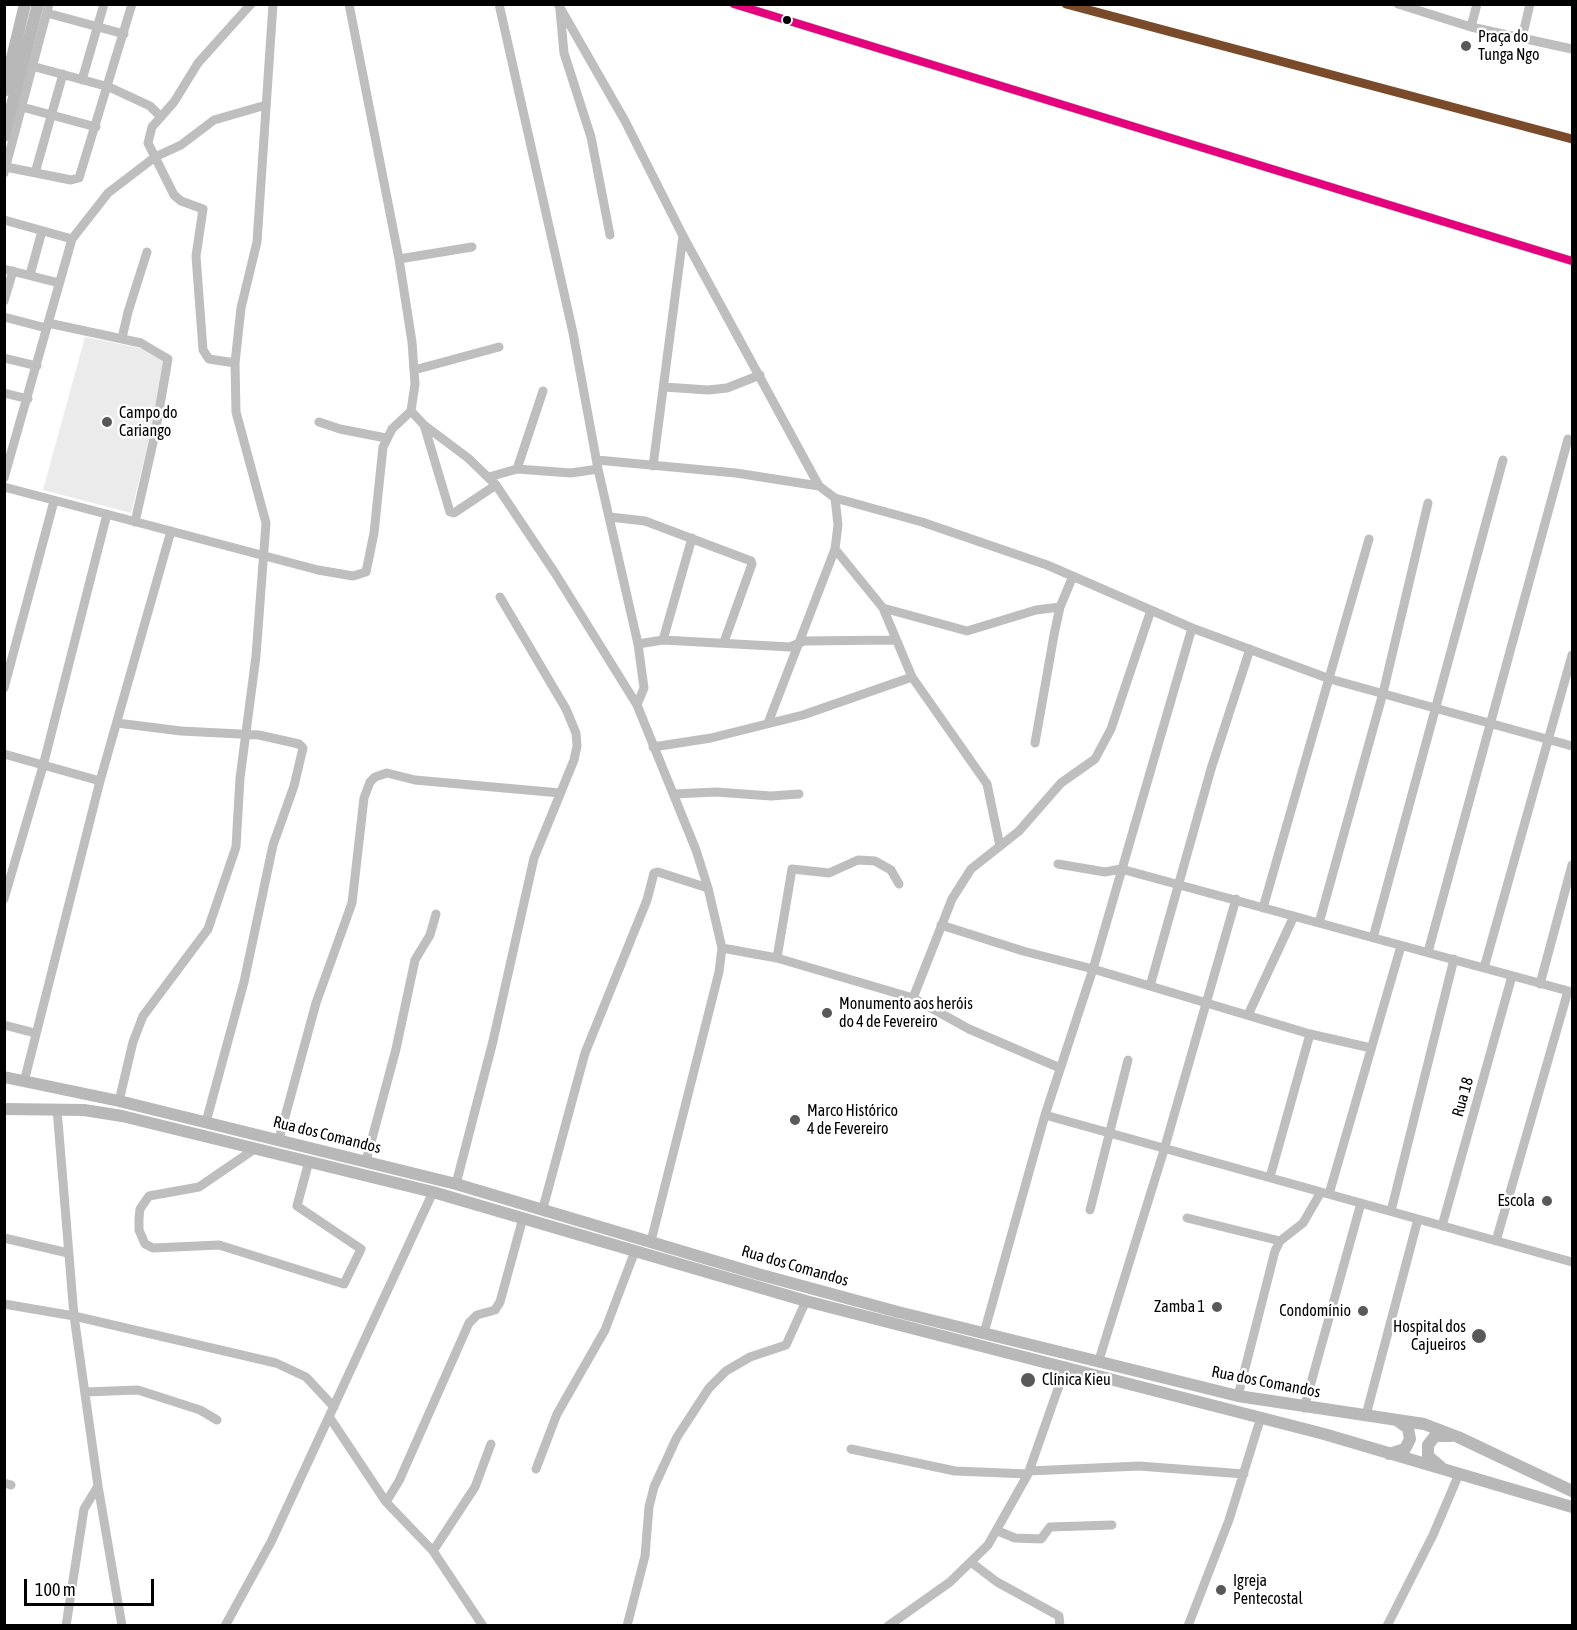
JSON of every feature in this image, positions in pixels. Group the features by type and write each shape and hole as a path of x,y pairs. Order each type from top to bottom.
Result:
{"main road":[{"path":"4,91 25,4"},
{"path":"4,136 45,7"},
{"name":"Rua dos Comandos","path":"4,1077 119,1101 456,1184 768,1276 1238,1396 1304,1408 1424,1424 1458,1437 1572,1491"},
{"name":"Rua dos Comandos","path":"4,1109 57,1108 122,1116 433,1192 806,1301 1261,1417 1572,1507"},
{"path":"1388,1454 1405,1449 1410,1438 1407,1428 1394,1419"},
{"path":"1446,1470 1428,1456 1428,1444 1435,1436 1458,1437"}],"street":[{"path":"82,80 104,4"},
{"path":"132,4 109,87 79,178 71,180 5,170 22,107 28,65 109,87 150,106 161,117"},
{"path":"235,363 213,360 204,355 196,256 203,209 181,201 174,195 149,147 149,136 174,102 198,63 251,4"},
{"path":"119,1101 133,1042 143,1016 204,936 212,921 236,847 245,733 256,656 265,520 236,412 235,363 241,308 257,242 273,4"},
{"path":"4,487 336,574 353,576 365,573 374,533 379,465 386,438 411,411 415,399 414,370 399,259 349,4"},
{"path":"499,4 573,333 598,464 638,644 644,687 637,705"},
{"path":"734,4 1572,261"},
{"path":"1398,4 1421,8 1471,27 1571,49 1572,38"},
{"path":"1471,27 1477,4"},
{"path":"1522,38 1530,4"},
{"path":"559,6 564,52 591,137 610,235"},
{"path":"559,6 625,121 683,236 819,486 835,498 922,522 1073,576 1192,628 1330,679 1572,746"},
{"path":"45,7 97,27 124,34"},
{"path":"35,173 63,74"},
{"path":"4,478 72,238 108,193 156,157 181,145 214,120 266,105"},
{"path":"22,107 96,127"},
{"path":"4,220 72,238"},
{"path":"30,275 42,231"},
{"path":"653,466 683,236"},
{"path":"399,259 472,247"},
{"path":"122,338 147,252"},
{"path":"4,301 9,270 59,282"},
{"path":"4,317 122,338 150,347 168,359 169,365 135,522"},
{"path":"414,370 499,347"},
{"path":"4,358 37,366"},
{"path":"664,387 708,390 727,388 760,375"},
{"path":"517,469 543,391"},
{"path":"4,393 28,399"},
{"path":"411,411 424,425 496,485 531,535 637,705 674,794 708,888 722,948 712,1000 651,1241"},
{"path":"319,422 340,429 386,438"},
{"path":"424,425 450,513 496,485"},
{"path":"4,437 16,440"},
{"path":"1428,952 1568,439"},
{"path":"1373,938 1503,460"},
{"path":"489,477 517,469 571,472 598,464 736,473 819,486"},
{"path":"768,723 835,549 837,525 835,498"},
{"path":"4,688 54,501"},
{"path":"1319,923 1383,693 1428,502"},
{"path":"4,899 43,766 107,514"},
{"path":"610,517 639,519 752,563 724,642"},
{"path":"24,1082 100,781 171,531"},
{"path":"663,640 692,538"},
{"path":"1263,908 1369,539"},
{"path":"835,549 883,608 912,677 987,784 1000,846"},
{"path":"1035,743 1060,607 1073,576"},
{"path":"456,1184 493,1041 534,858 574,760 576,733 566,709 500,597"},
{"path":"883,608 967,631 1036,610 1060,607"},
{"path":"913,998 956,891 971,869 1035,815 1061,783 1095,759 1111,729 1151,610"},
{"path":"984,1333 1045,1114 1093,969 1192,628"},
{"path":"638,644 663,640 797,645 804,641 895,640"},
{"path":"1150,986 1178,885 1250,649"},
{"path":"1484,968 1572,655"},
{"path":"653,747 711,738 803,715 912,677"},
{"path":"117,723 181,731 245,733 298,744 304,752 273,845 244,982 206,1122"},
{"path":"4,754 100,781"},
{"path":"279,1139 319,994 352,903 364,798 370,782 375,777 387,773 415,780 560,793"},
{"path":"674,794 698,792 771,796 799,794"},
{"path":"777,958 792,869 829,873 858,860 875,861 891,870 899,884"},
{"path":"1058,864 1105,872 1121,868 1570,992 1496,1241"},
{"path":"1540,984 1572,865"},
{"path":"543,1209 585,1053 647,900 653,876 658,872 708,888"},
{"path":"1099,1360 1164,1150 1236,899"},
{"path":"366,1161 396,1049 415,960 430,935 436,915"},
{"path":"1248,1015 1294,916"},
{"path":"941,925 1310,1034 1371,1048"},
{"path":"1238,1396 1275,1251 1280,1241 1303,1223 1325,1193 1401,946"},
{"path":"722,948 777,958 913,998 969,1029 1060,1068"},
{"path":"1391,1211 1454,960"},
{"name":"Rua 18","path":"1442,1226 1512,976"},
{"path":"4,1025 35,1033"},
{"path":"1270,1177 1310,1034"},
{"path":"1090,1210 1128,1060"},
{"path":"57,1108 74,1316 98,1486 122,1626"},
{"path":"1045,1114 1164,1150 1270,1177 1572,1262"},
{"path":"256,1148 199,1187 149,1196 140,1209 139,1218 139,1230 145,1244 153,1248 219,1245 344,1284 361,1248 297,1206 309,1161"},
{"path":"225,1626 271,1542 433,1192"},
{"path":"1304,1408 1361,1203"},
{"path":"386,1502 399,1481 469,1323 477,1315 495,1310 500,1302 523,1218"},
{"path":"1187,1218 1280,1241"},
{"path":"1366,1415 1418,1219"},
{"path":"4,1239 68,1253"},
{"path":"536,1469 560,1408 604,1330 635,1251"},
{"path":"630,1624 645,1556 649,1507 654,1486 677,1437 709,1388 726,1371 750,1356 786,1345 806,1301"},
{"path":"4,1304 74,1316 295,1369 306,1377 334,1407"},
{"path":"888,1626 972,1563 998,1531 1028,1472 1066,1366"},
{"path":"85,1392 129,1389 148,1392 200,1410 217,1420"},
{"path":"1188,1626 1229,1520 1261,1417"},
{"path":"330,1418 386,1502 434,1551 483,1626"},
{"path":"434,1551 475,1487 491,1444"},
{"path":"851,1449 956,1471 1028,1472 1139,1466 1244,1474"},
{"path":"1387,1626 1433,1535 1459,1474"},
{"path":"66,1626 84,1509 98,1486"},
{"path":"998,1531 1016,1538 1041,1539 1050,1527 1112,1525"},
{"path":"972,1563 997,1582 1059,1616 1060,1626"}],"shaded area":[{"name":"Campo do Cariango","path":"85,337 170,354 131,513 43,490"}],"railway":[{"path":"1066,4 1572,139"}],"transit line":[{"path":"734,4 1572,261"},
{"path":"1066,4 1572,139"}],"place":[{"name":"Praça do Tunga Ngo","path":"1466,46"},
{"name":"Campo do Cariango","path":"107,422"},
{"name":"Monumento aos heróis do 4 de Fevereiro","path":"827,1013"},
{"name":"Marco Histórico 4 de Fevereiro","path":"795,1120"},
{"name":"Escola","path":"1547,1201"},
{"name":"Zamba 1","path":"1217,1307"},
{"name":"Condomínio","path":"1363,1311"},
{"name":"Hospital dos Cajueiros","path":"1479,1336"},
{"name":"Clínica Kieu","path":"1028,1380"},
{"name":"Igreja Pentecostal","path":"1221,1590"}]}
